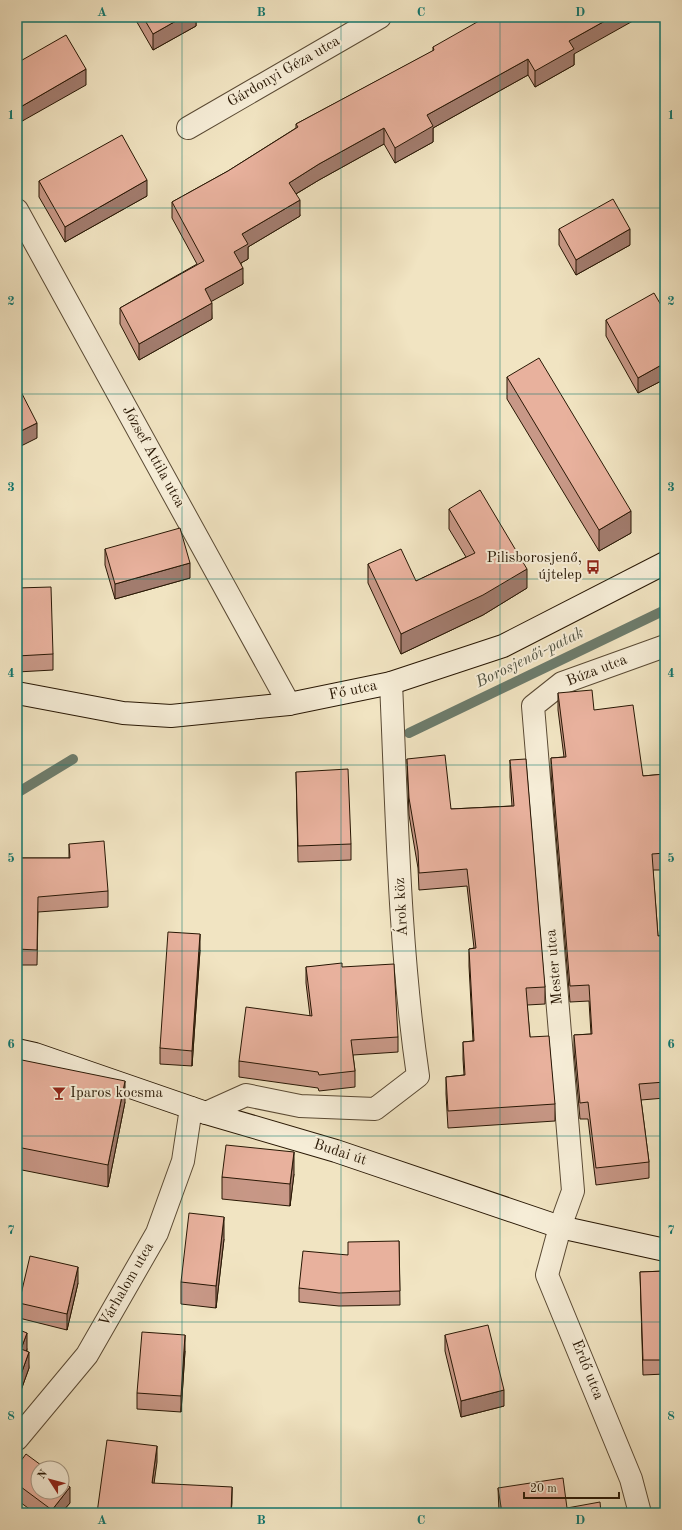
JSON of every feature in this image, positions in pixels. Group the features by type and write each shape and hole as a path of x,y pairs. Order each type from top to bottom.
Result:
{"street":[{"name":"Gárdonyi Géza utca","path":"188,128 380,17"},
{"name":"József Attila utca","path":"17,210 289,704"},
{"name":"Fő utca","path":"17,693 123,713 171,716 289,704 391,683 503,646 665,563"},
{"name":"Búza utca","path":"533,706 562,683 665,646"},
{"name":"Árok köz","path":"199,1110 246,1095 300,1106 375,1109 418,1076 411,1028 404,949 391,683"},
{"name":"Mester utca","path":"533,706 573,1191 560,1227"},
{"name":"Budai út","path":"17,1050 35,1054 199,1110 336,1151 560,1227 665,1250"},
{"name":"Várhalom utca","path":"17,1439 86,1355 157,1233 183,1161 199,1110"},
{"name":"Erdő utca","path":"560,1227 547,1275 632,1479 640,1513"}],"building":[{"path":"143,17 183,17 153,34"},
{"path":"486,17 612,17 569,41 574,49 535,71 528,59 427,115 433,126 395,148 384,128 319,164 289,183 300,200 242,234 248,244 234,252 243,268 205,289 212,303 139,344 120,308 204,261 172,202 228,171 298,127 296,124 434,50 433,47"},
{"path":"66,35 86,69 17,109 17,63"},
{"path":"122,135 147,180 65,227 39,181"},
{"path":"613,199 630,229 576,260 559,229"},
{"path":"654,293 665,312 665,363 638,378 606,320"},
{"path":"539,358 631,511 599,530 507,377"},
{"path":"17,384 37,423 17,433"},
{"path":"480,490 527,569 483,595 401,634 368,564 401,549 416,581 475,553 449,509"},
{"path":"180,528 190,563 115,584 105,549"},
{"path":"51,587 53,654 17,656 17,588"},
{"path":"592,690 594,710 633,705 643,776 665,774 665,853 652,854 658,936 665,935 665,1082 639,1084 649,1162 596,1168 588,1102 580,1103 574,1035 592,1034 589,985 570,986 551,758 566,757 558,693"},
{"path":"445,755 451,809 514,806 510,760 526,759 545,987 526,988 530,1037 549,1036 555,1104 448,1111 446,1077 465,1075 463,1042 474,1041 469,949 476,948 467,869 419,873 418,851 409,798 407,759"},
{"path":"348,769 351,844 298,846 296,772"},
{"path":"104,841 108,891 38,897 37,950 17,949 17,858 70,858 69,844"},
{"path":"168,932 200,934 192,1051 160,1048"},
{"path":"342,963 342,967 394,964 398,1037 351,1040 355,1071 319,1075 318,1072 239,1061 246,1007 312,1016 306,967"},
{"path":"17,1059 125,1081 108,1165 17,1147"},
{"path":"226,1145 294,1152 290,1184 222,1177"},
{"path":"189,1213 224,1217 216,1286 181,1282"},
{"path":"399,1241 400,1291 339,1293 299,1288 303,1251 348,1255 348,1242"},
{"path":"30,1256 78,1267 67,1314 19,1303"},
{"path":"665,1271 665,1360 643,1360 640,1272"},
{"path":"488,1325 504,1390 461,1401 445,1335"},
{"path":"17,1329 27,1333 21,1349 29,1352 20,1377 17,1376"},
{"path":"142,1332 185,1335 181,1396 137,1393"},
{"path":"107,1440 157,1446 152,1483 232,1487 231,1513 97,1513"},
{"path":"26,1454 34,1460 30,1460 30,1494 17,1484 17,1466"},
{"path":"563,1478 567,1508 600,1502 601,1513 502,1513 498,1488"},
{"path":"39,1500 60,1500 52,1510"}],"waterway":[{"name":"Borosjenői-patak","path":"409,733 665,610"},
{"name":"Borosjenői-patak","path":"17,793 73,759"}],"place":[{"name":"Pilisborosjenő, újtelep","path":"593,567"},
{"name":"Iparos kocsma","path":"59,1093"}]}
